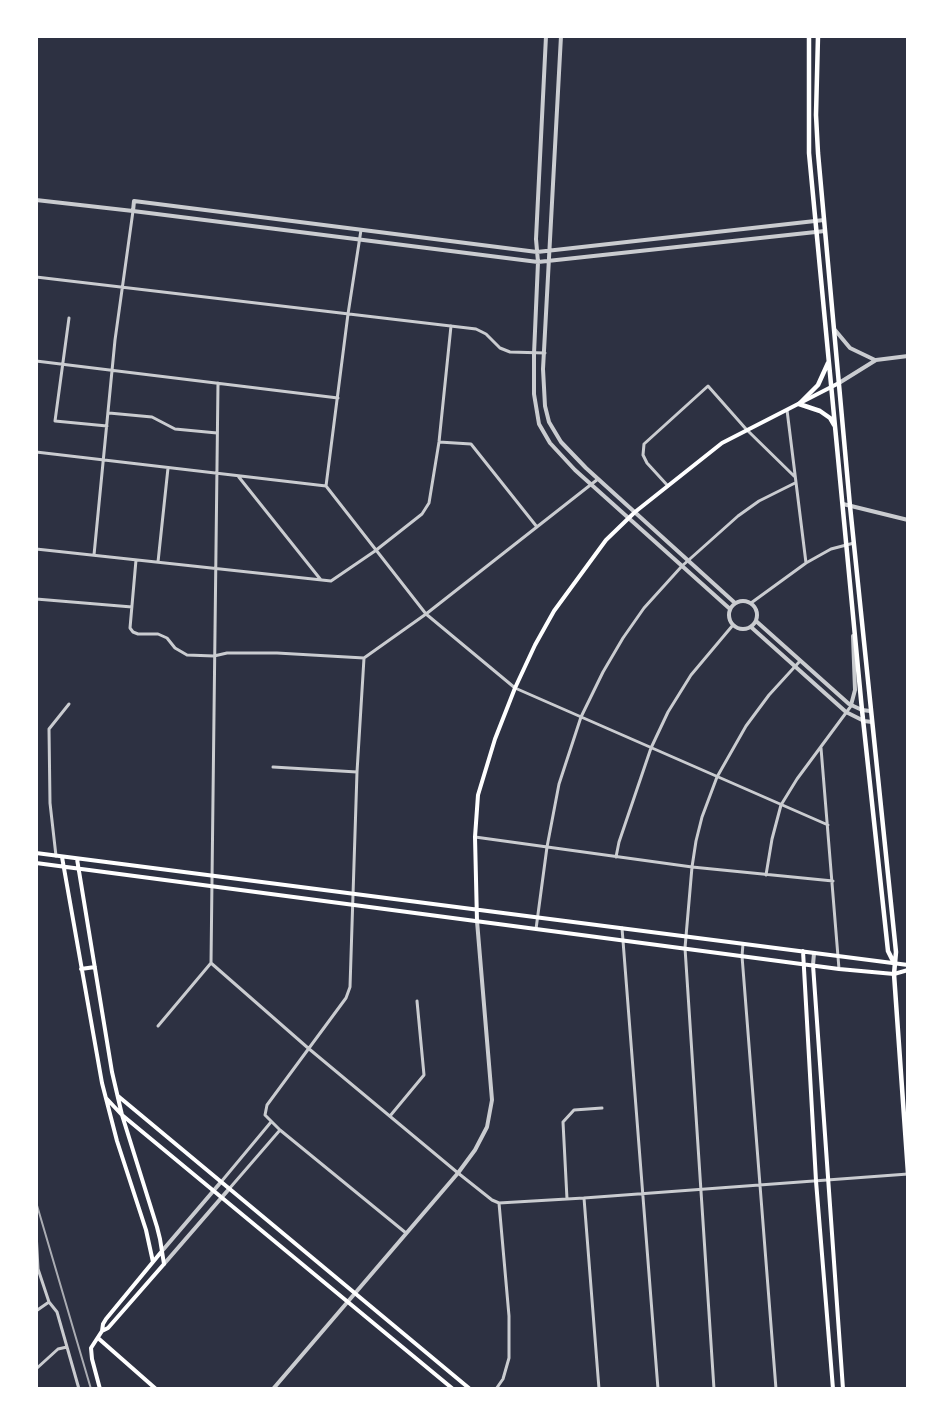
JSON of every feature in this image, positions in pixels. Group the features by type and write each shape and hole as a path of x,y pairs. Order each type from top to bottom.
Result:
{"highway":[{"path":"809,36 809,143 817,232 862,710 888,951 894,963"},
{"path":"818,36 816,115 824,220 870,711 895,940 894,974 908,1174"},
{"path":"799,404 818,385 824,374 829,354"},
{"path":"799,404 812,407 827,416 836,429"}],"main road":[{"path":"477,921 475,837 478,795 495,739 515,688 554,611 606,540 635,512 722,443 839,382"},
{"path":"36,853 908,965"},
{"path":"62,857 106,1098 117,1141 146,1230 153,1262"},
{"path":"77,859 122,1115 157,1227 164,1264 108,1328 102,1331"},
{"path":"36,863 839,969 894,974 908,970"},
{"path":"803,951 816,1182 833,1389"},
{"path":"813,965 843,1389"},
{"path":"81,969 95,967"},
{"path":"118,1096 470,1389"},
{"path":"106,1098 122,1115 453,1389"},
{"path":"100,1389 91,1348 102,1331 106,1319 162,1251"},
{"path":"98,1338 156,1389"}],"street":[{"path":"546,36 534,354 534,394 539,424 550,443 592,485 730,609"},
{"path":"561,36 545,353 544,399 549,422 561,442 598,479 735,603"},
{"path":"36,200 538,262 825,231"},
{"path":"94,555 112,371 134,201 537,252 824,220"},
{"path":"362,229 348,314 326,486 375,551 426,614 515,688 828,825"},
{"path":"36,277 476,329 486,334 500,348 510,352 545,353"},
{"path":"69,318 56,421 107,426"},
{"path":"36,549 331,581 375,551 422,514 429,504 439,442 451,326"},
{"path":"835,330 850,348 876,360"},
{"path":"839,382 876,360 908,356"},
{"path":"36,362 338,398"},
{"path":"158,1026 211,963 218,383"},
{"path":"668,486 647,462 643,455 644,444 708,386 746,429 794,476"},
{"path":"787,410 806,563"},
{"path":"108,413 152,417 175,429 217,433"},
{"path":"439,442 471,444 537,526"},
{"path":"36,452 326,486"},
{"path":"158,562 168,468"},
{"path":"238,476 321,580"},
{"path":"136,560 130,627 138,634 158,634 167,638 175,648 187,655 277,653 364,658 426,614 598,479"},
{"path":"536,929 547,848 559,784 581,717 603,672 623,638 663,585 688,560 745,511 777,490 795,483"},
{"path":"843,504 908,520"},
{"path":"751,603 806,563 831,549 854,543"},
{"path":"36,599 132,607"},
{"path":"745,601 751,603 757,609 756,621 751,627 741,629 733,625 729,616 730,609 735,603 745,601"},
{"path":"756,621 851,706 870,711"},
{"path":"766,875 781,805 797,779 851,706 855,690 852,646 854,623"},
{"path":"616,857 651,748 668,712 691,675 733,625"},
{"path":"751,627 846,712 864,721 872,722"},
{"path":"364,658 357,771 350,987 346,998 267,1105 265,1115 280,1130 406,1233"},
{"path":"714,1389 685,948 692,867 700,825 717,777 746,726 769,695 800,661"},
{"path":"56,856 50,803 49,729 69,704"},
{"path":"821,748 839,969"},
{"path":"273,767 357,771"},
{"path":"475,837 692,867 833,881"},
{"path":"273,1389 458,1173 475,1150 487,1127 492,1100 477,921"},
{"path":"622,928 658,1389"},
{"path":"743,944 742,956 776,1389"},
{"path":"813,965 814,952"},
{"path":"211,963 308,1048 458,1173 499,1203 908,1174"},
{"path":"390,1116 424,1075 417,1001"},
{"path":"567,1199 563,1122 574,1110 602,1108"},
{"path":"162,1251 271,1122"},
{"path":"164,1264 280,1130"},
{"path":"584,1198 599,1389"},
{"path":"496,1389 503,1379 509,1358 509,1316 499,1203"},
{"path":"36,1232 37,1269 49,1302 57,1312 79,1389"},
{"path":"36,1311 49,1302"},
{"path":"36,1369 58,1349 67,1347"}],"railway":[{"path":"36,1202 91,1389"}]}
